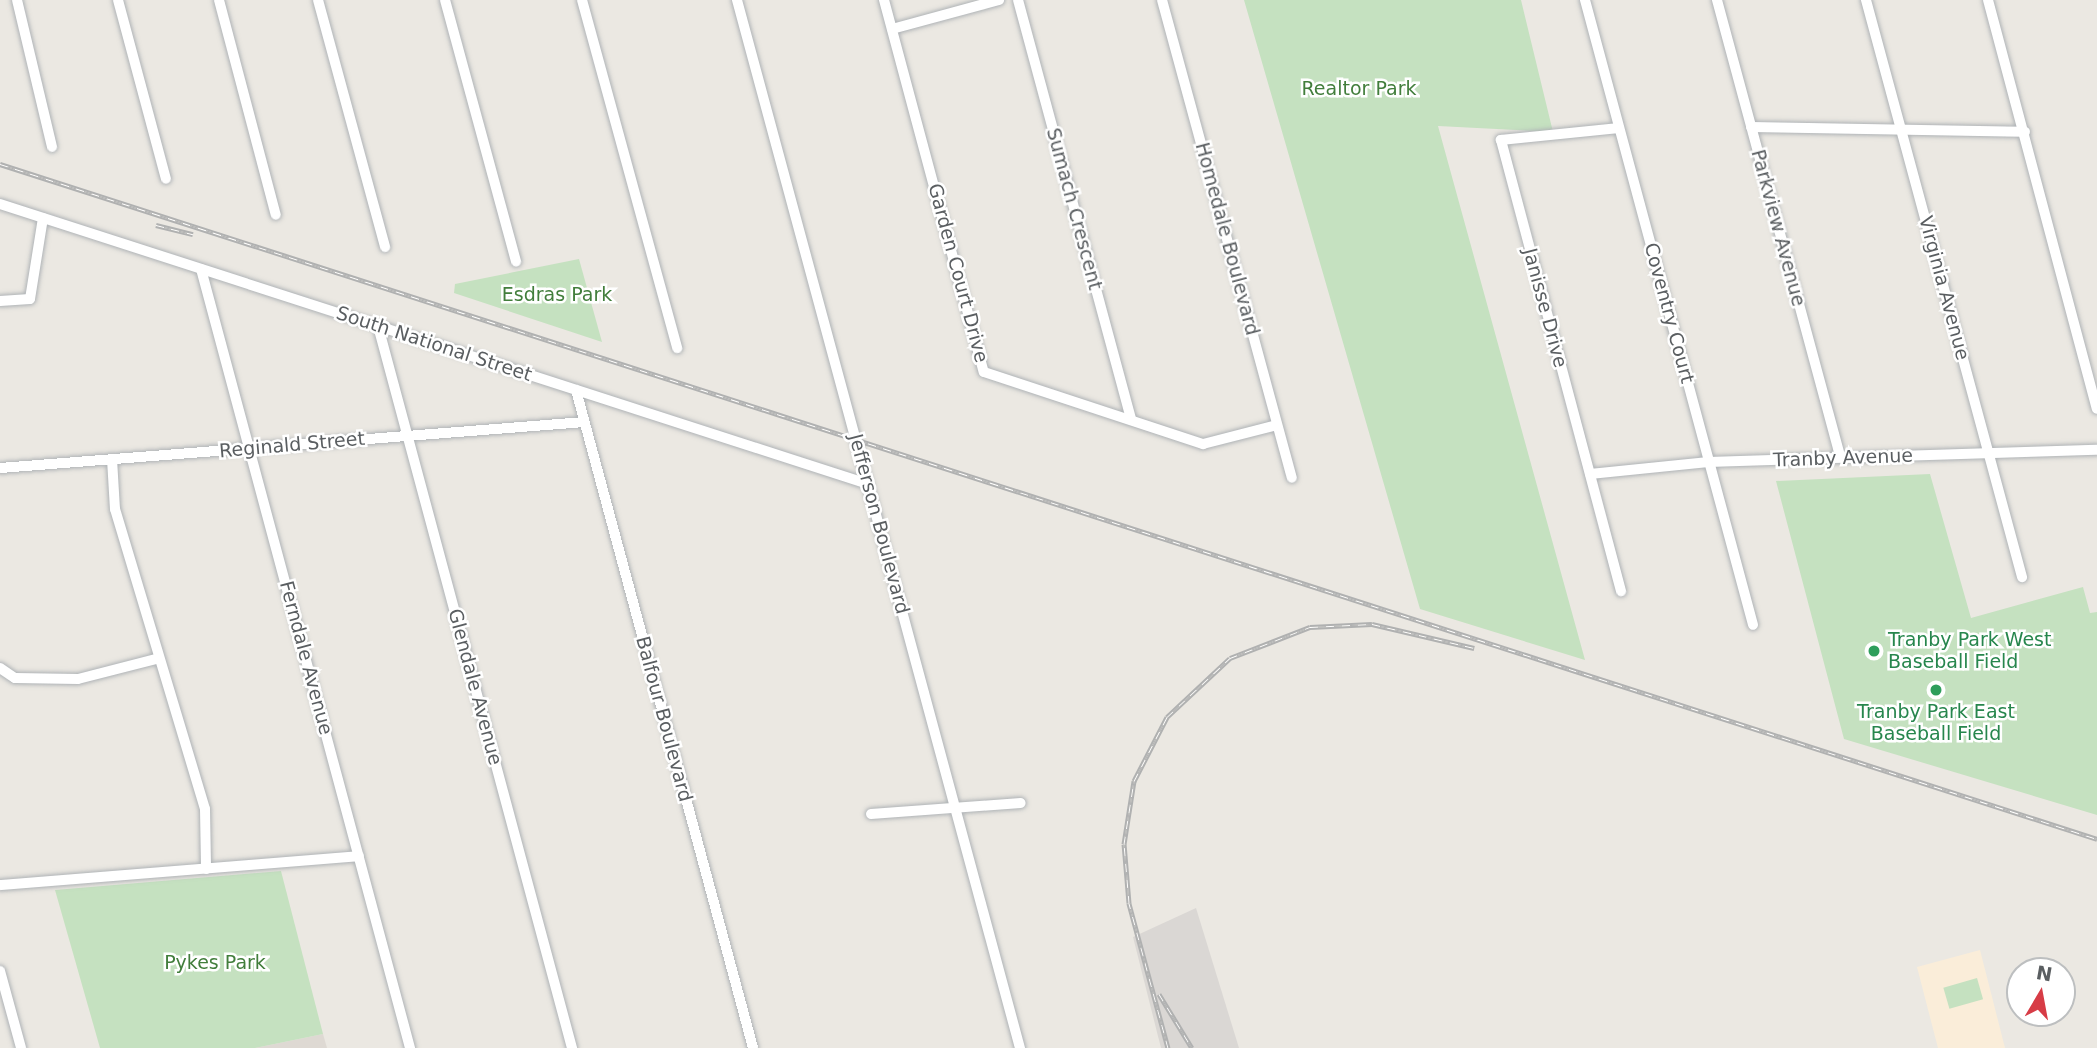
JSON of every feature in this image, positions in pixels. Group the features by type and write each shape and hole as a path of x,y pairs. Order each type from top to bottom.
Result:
{"street":[{"path":"17,0 52,147"},
{"path":"118,0 166,178"},
{"path":"219,0 276,215"},
{"path":"318,0 385,247"},
{"path":"445,0 516,262"},
{"path":"582,0 677,348"},
{"name":"Jefferson Boulevard","path":"737,0 1020,1048"},
{"name":"Garden Court Drive","path":"884,0 984,372 1131,418 1203,444 1277,425"},
{"path":"892,29 999,0"},
{"name":"Sumach Crescent","path":"1018,0 1131,418"},
{"name":"Homedale Boulevard","path":"1163,0 1292,478"},
{"name":"Coventry Court","path":"1585,0 1753,625"},
{"name":"Parkview Avenue","path":"1717,0 1840,457"},
{"name":"Virginia Avenue","path":"1866,0 2022,577"},
{"path":"1988,0 2097,409"},
{"path":"1751,127 2025,132"},
{"name":"Janisse Drive","path":"1619,128 1501,140 1621,591"},
{"name":"South National Street","path":"0,204 867,484"},
{"path":"0,300 30,299 43,218"},
{"name":"Ferndale Avenue","path":"201,269 411,1048"},
{"name":"Glendale Avenue","path":"378,326 572,1048"},
{"name":"Balfour Boulevard","path":"576,390 753,1048"},
{"name":"Reginald Street","path":"0,468 584,422"},
{"name":"Tranby Avenue","path":"1590,474 1708,462 2097,450"},
{"path":"112,459 115,509 156,659 183,722 205,809 206,869"},
{"path":"0,668 15,678 78,679 156,659"},
{"path":"871,814 1021,803"},
{"path":"0,885 359,856"},
{"path":"0,971 21,1048"}],"shaded area":[{"path":"1196,908 1239,1048 1161,1048 1133,937"},
{"path":"1980,950 2005,1048 1938,1048 1917,967"},
{"path":"323,1034 327,1048 255,1048"}],"green space":[{"name":"Realtor Park","path":"1244,0 1521,0 1553,132 1438,126 1585,660 1420,609"},
{"name":"Esdras Park","path":"579,259 602,342 454,293 455,284"},
{"path":"1930,474 1971,618 2083,587 2090,613 2097,612 2097,815 1844,739 1776,481"},
{"name":"Pykes Park","path":"281,871 323,1034 255,1048 100,1048 55,890"},
{"path":"1977,978 1983,999 1949,1009 1943,988"}],"railway":[{"path":"0,164 2097,839"},
{"path":"156,225 193,234"},
{"path":"1168,1048 1129,903 1124,844 1134,781 1167,717 1230,658 1310,627 1372,624 1474,648"},
{"path":"1159,994 1192,1048"}],"place":[{"name":"Tranby Park West Baseball Field","path":"1874,651"},
{"name":"Tranby Park East Baseball Field","path":"1936,690"}]}
